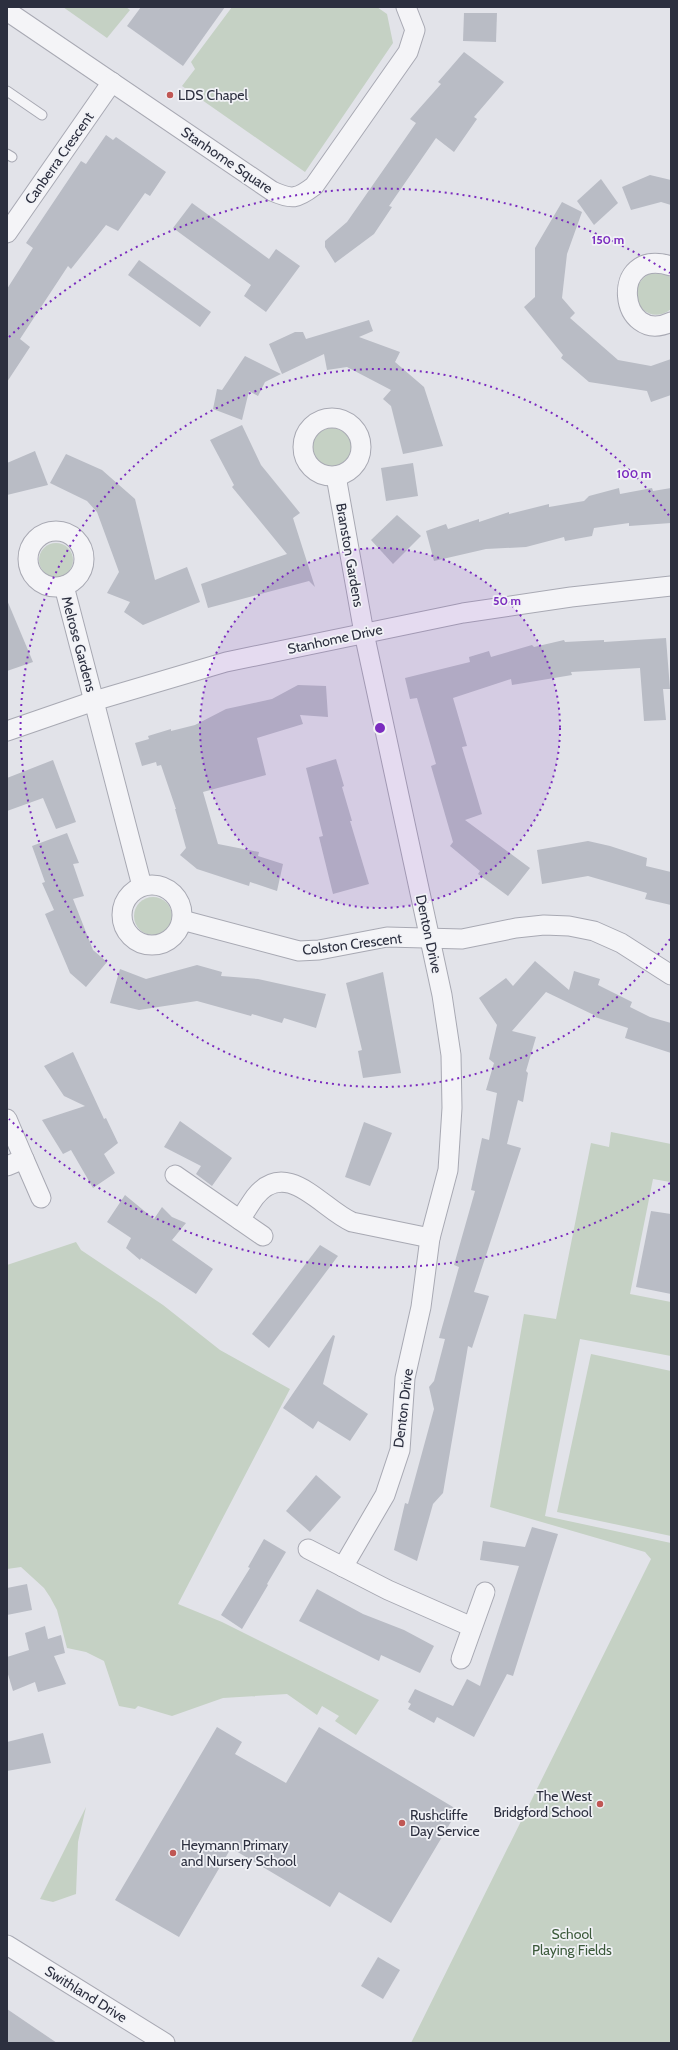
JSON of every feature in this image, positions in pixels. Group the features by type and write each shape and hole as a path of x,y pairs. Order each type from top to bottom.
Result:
{"street":[{"name":"Stanhome Square","path":"7,11 272,191 286,197 300,197 314,186 408,52 415,30 406,7"},
{"name":"Canberra Crescent","path":"7,233 112,82"},
{"path":"671,266 660,263 649,264 640,268 631,276 627,286 626,297 632,312 644,322 654,325 665,325 671,322"},
{"name":"Branston Gardens","path":"336,476 364,633"},
{"name":"Melrose Gardens","path":"64,586 94,701"},
{"name":"Stanhome Drive","path":"7,732 94,701 226,662 463,613 671,586"},
{"name":"Denton Drive","path":"343,1567 385,1495 400,1450 405,1378 421,1307 430,1238 448,1170 452,1108 451,1054 442,995 364,633"},
{"path":"94,701 142,886"},
{"path":"160,885 175,895 181,907 182,920 179,930 172,938 163,944 152,946 133,938 124,925 122,909 126,899 133,891 142,886 160,885"},
{"name":"Colston Crescent","path":"182,920 299,951 319,950 388,937 462,939 516,928 544,925 569,926 594,931 621,943 671,975"},
{"path":"7,1119 15,1162 40,1198"},
{"path":"175,1175 263,1236"},
{"path":"240,1220 256,1196 267,1186 279,1181 293,1184 307,1191 342,1218 352,1222 430,1238"},
{"path":"308,1549 388,1590 472,1627"},
{"path":"461,1659 485,1592"},
{"name":"Swithland Drive","path":"7,1945 165,2043"}],"lane":[{"path":"7,91 42,114"}],"green space":[{"path":"63,7 126,7 130,10 107,38"},
{"path":"232,7 377,7 387,14 393,43 305,172 182,86 195,69 191,62"},
{"path":"651,273 667,275 671,278 671,309 661,314 652,314 645,311 639,305 636,297 637,288 642,280"},
{"path":"336,428 343,431 349,437 352,448 351,456 343,465 336,468 328,468 321,465 313,456 312,444 315,437 324,429"},
{"path":"56,543 68,548 73,560 68,572 56,577 44,572 39,560 44,548"},
{"path":"149,897 157,897 167,902 171,909 171,923 167,930 157,935 149,935 139,930 137,927 134,920 134,912 139,902 142,900"},
{"name":"School Playing Fields","path":"611,1132 671,1144 670,1182 653,1179 630,1294 671,1302 671,1356 580,1339 545,1516 671,1543 671,2043 411,2043 651,1559 645,1552 490,1507 524,1314 556,1319 591,1143 609,1147"},
{"path":"76,1242 81,1250 163,1305 220,1350 290,1389 178,1604 222,1622 379,1700 356,1735 335,1721 339,1716 322,1706 317,1715 287,1694 223,1698 172,1716 138,1706 135,1709 119,1706 104,1661 86,1652 67,1648 57,1610 44,1588 21,1567 7,1569 7,1265"},
{"path":"591,1354 671,1371 671,1536 557,1512"},
{"path":"86,1807 78,1842 76,1894 53,1902 40,1899"}],"building":[{"path":"141,7 225,7 183,66 127,26"},
{"path":"464,13 497,13 496,42 463,41"},
{"path":"464,52 504,82 474,117 477,119 454,152 436,138 389,206 392,207 374,234 335,263 325,247 325,241 347,222 416,123 410,119 441,84 438,82"},
{"path":"106,135 113,140 116,137 166,172 150,196 145,193 118,231 106,225 71,269 68,266 20,339 30,347 7,382 7,289 33,248 26,243 81,161 86,164"},
{"path":"650,175 671,180 671,205 661,202 631,210 622,187"},
{"path":"601,179 618,203 594,225 577,201"},
{"path":"562,202 582,212 567,254 562,298 575,313 570,318 618,360 651,366 671,359 671,395 651,402 647,391 589,382 561,358 563,355 524,307 535,297 535,248"},
{"path":"192,203 269,259 276,249 300,266 266,312 244,296 251,285 173,228"},
{"path":"139,260 211,312 200,327 128,275"},
{"path":"369,320 373,331 359,337 400,352 395,362 424,387 443,446 403,454 391,406 383,399 391,390 347,367 327,370 324,354 282,374 269,344 295,332 303,332 306,339"},
{"path":"245,356 281,374 265,382 258,396 249,391 242,420 213,409 217,389 222,390"},
{"path":"242,425 261,465 300,513 293,518 315,587 309,581 208,608 201,584 287,554 232,487 234,485 210,440"},
{"path":"35,451 48,485 7,495 7,463"},
{"path":"66,454 102,470 135,499 155,580 187,567 200,602 143,625 124,612 130,602 107,593 119,572 97,512 87,501 50,483"},
{"path":"413,463 418,496 386,501 381,468"},
{"path":"619,488 620,494 652,488 653,491 671,488 671,523 629,526 629,523 594,528 592,536 565,541 564,537 526,547 486,549 434,561 426,531 446,524 448,529 479,519 479,522 509,512 509,514 549,504 549,507 584,501 589,496"},
{"path":"397,515 421,536 393,564 371,540"},
{"path":"7,600 33,662 7,671"},
{"path":"666,638 670,689 663,689 666,720 644,721 640,668 571,672 572,675 512,685 511,679 453,698 467,746 462,747 482,814 465,820 530,868 508,896 478,874 480,871 450,846 453,842 431,766 436,764 417,698 410,699 405,678 470,662 469,657 489,651 491,657 532,645 534,647 564,640 565,642 604,640 604,642"},
{"path":"298,685 326,686 328,717 300,715 303,724 257,738 266,775 203,792 218,844 259,852 258,856 283,864 277,891 250,882 249,886 197,869 180,855 186,848 176,809 161,765 157,766 156,762 142,766 135,743 149,739 148,736 171,729 171,731 195,725 226,709 272,699"},
{"path":"336,759 352,821 350,821 369,884 333,894 319,837 323,836 306,768"},
{"path":"53,760 76,822 56,829 43,798 7,811 7,778"},
{"path":"67,833 79,863 73,864 84,896 73,899 93,950 107,962 86,987 70,973 45,914 54,910 42,883 45,882 32,846"},
{"path":"588,841 610,846 647,858 646,866 671,872 671,905 645,899 647,893 588,876 542,884 537,850"},
{"path":"535,961 569,990 574,971 600,979 598,985 632,1002 630,1007 650,1017 671,1023 671,1053 625,1038 628,1028 595,1017 596,1016 546,992 512,1031 536,1037 526,1071 528,1073 523,1102 518,1100 507,1144 521,1148 474,1292 489,1296 472,1348 468,1346 443,1493 433,1504 417,1561 394,1550 405,1503 408,1504 434,1409 429,1387 434,1381 445,1339 439,1338 459,1267 454,1265 475,1191 471,1190 482,1138 489,1140 497,1093 486,1090 494,1063 489,1059 497,1025 479,998 506,978 513,986"},
{"path":"197,965 222,972 221,976 258,979 326,994 316,1028 284,1018 282,1023 252,1014 251,1016 197,1001 139,1010 110,1003 120,969 146,979"},
{"path":"383,972 401,1073 363,1078 358,1051 362,1050 346,983"},
{"path":"73,1052 104,1119 106,1118 118,1143 104,1154 115,1173 93,1188 71,1150 63,1154 42,1120 85,1106 64,1096 44,1066"},
{"path":"180,1121 232,1158 212,1186 196,1174 201,1166 164,1147"},
{"path":"364,1122 392,1133 370,1186 345,1177"},
{"path":"125,1195 154,1219 162,1207 172,1217 186,1223 172,1240 213,1269 196,1294 141,1258 140,1260 126,1248 131,1238 107,1222"},
{"path":"651,1211 671,1214 671,1294 636,1287"},
{"path":"320,1245 338,1256 269,1348 252,1334"},
{"path":"333,1335 335,1336 323,1384 368,1414 350,1441 318,1421 313,1429 283,1408"},
{"path":"316,1475 341,1497 310,1532 286,1511"},
{"path":"532,1527 558,1534 513,1676 507,1674 474,1737 437,1717 434,1723 408,1709 411,1704 408,1702 415,1689 453,1706 467,1679 480,1686 519,1566 480,1560 483,1541 525,1547"},
{"path":"264,1539 286,1552 242,1629 221,1615 250,1568 248,1567"},
{"path":"27,1584 32,1610 7,1615 7,1588"},
{"path":"317,1589 363,1614 404,1630 434,1646 420,1673 381,1655 379,1661 299,1621"},
{"path":"45,1626 48,1639 61,1635 65,1653 54,1656 66,1684 38,1692 35,1682 13,1691 7,1671 7,1657 29,1650 25,1633"},
{"path":"217,1727 242,1742 235,1754 286,1783 319,1727 458,1810 391,1923 339,1892 330,1907 231,1848 179,1937 115,1900"},
{"path":"43,1733 51,1763 7,1771 7,1742"},
{"path":"378,1957 400,1970 383,1999 361,1986"},
{"path":"7,2009 57,2043 7,2043"}],"place":[{"name":"LDS Chapel","path":"170,95"},
{"name":"The West Bridgford School","path":"600,1804"},
{"name":"Rushcliffe Day Service","path":"402,1823"},
{"name":"Heymann Primary and Nursery School","path":"173,1853"}]}
